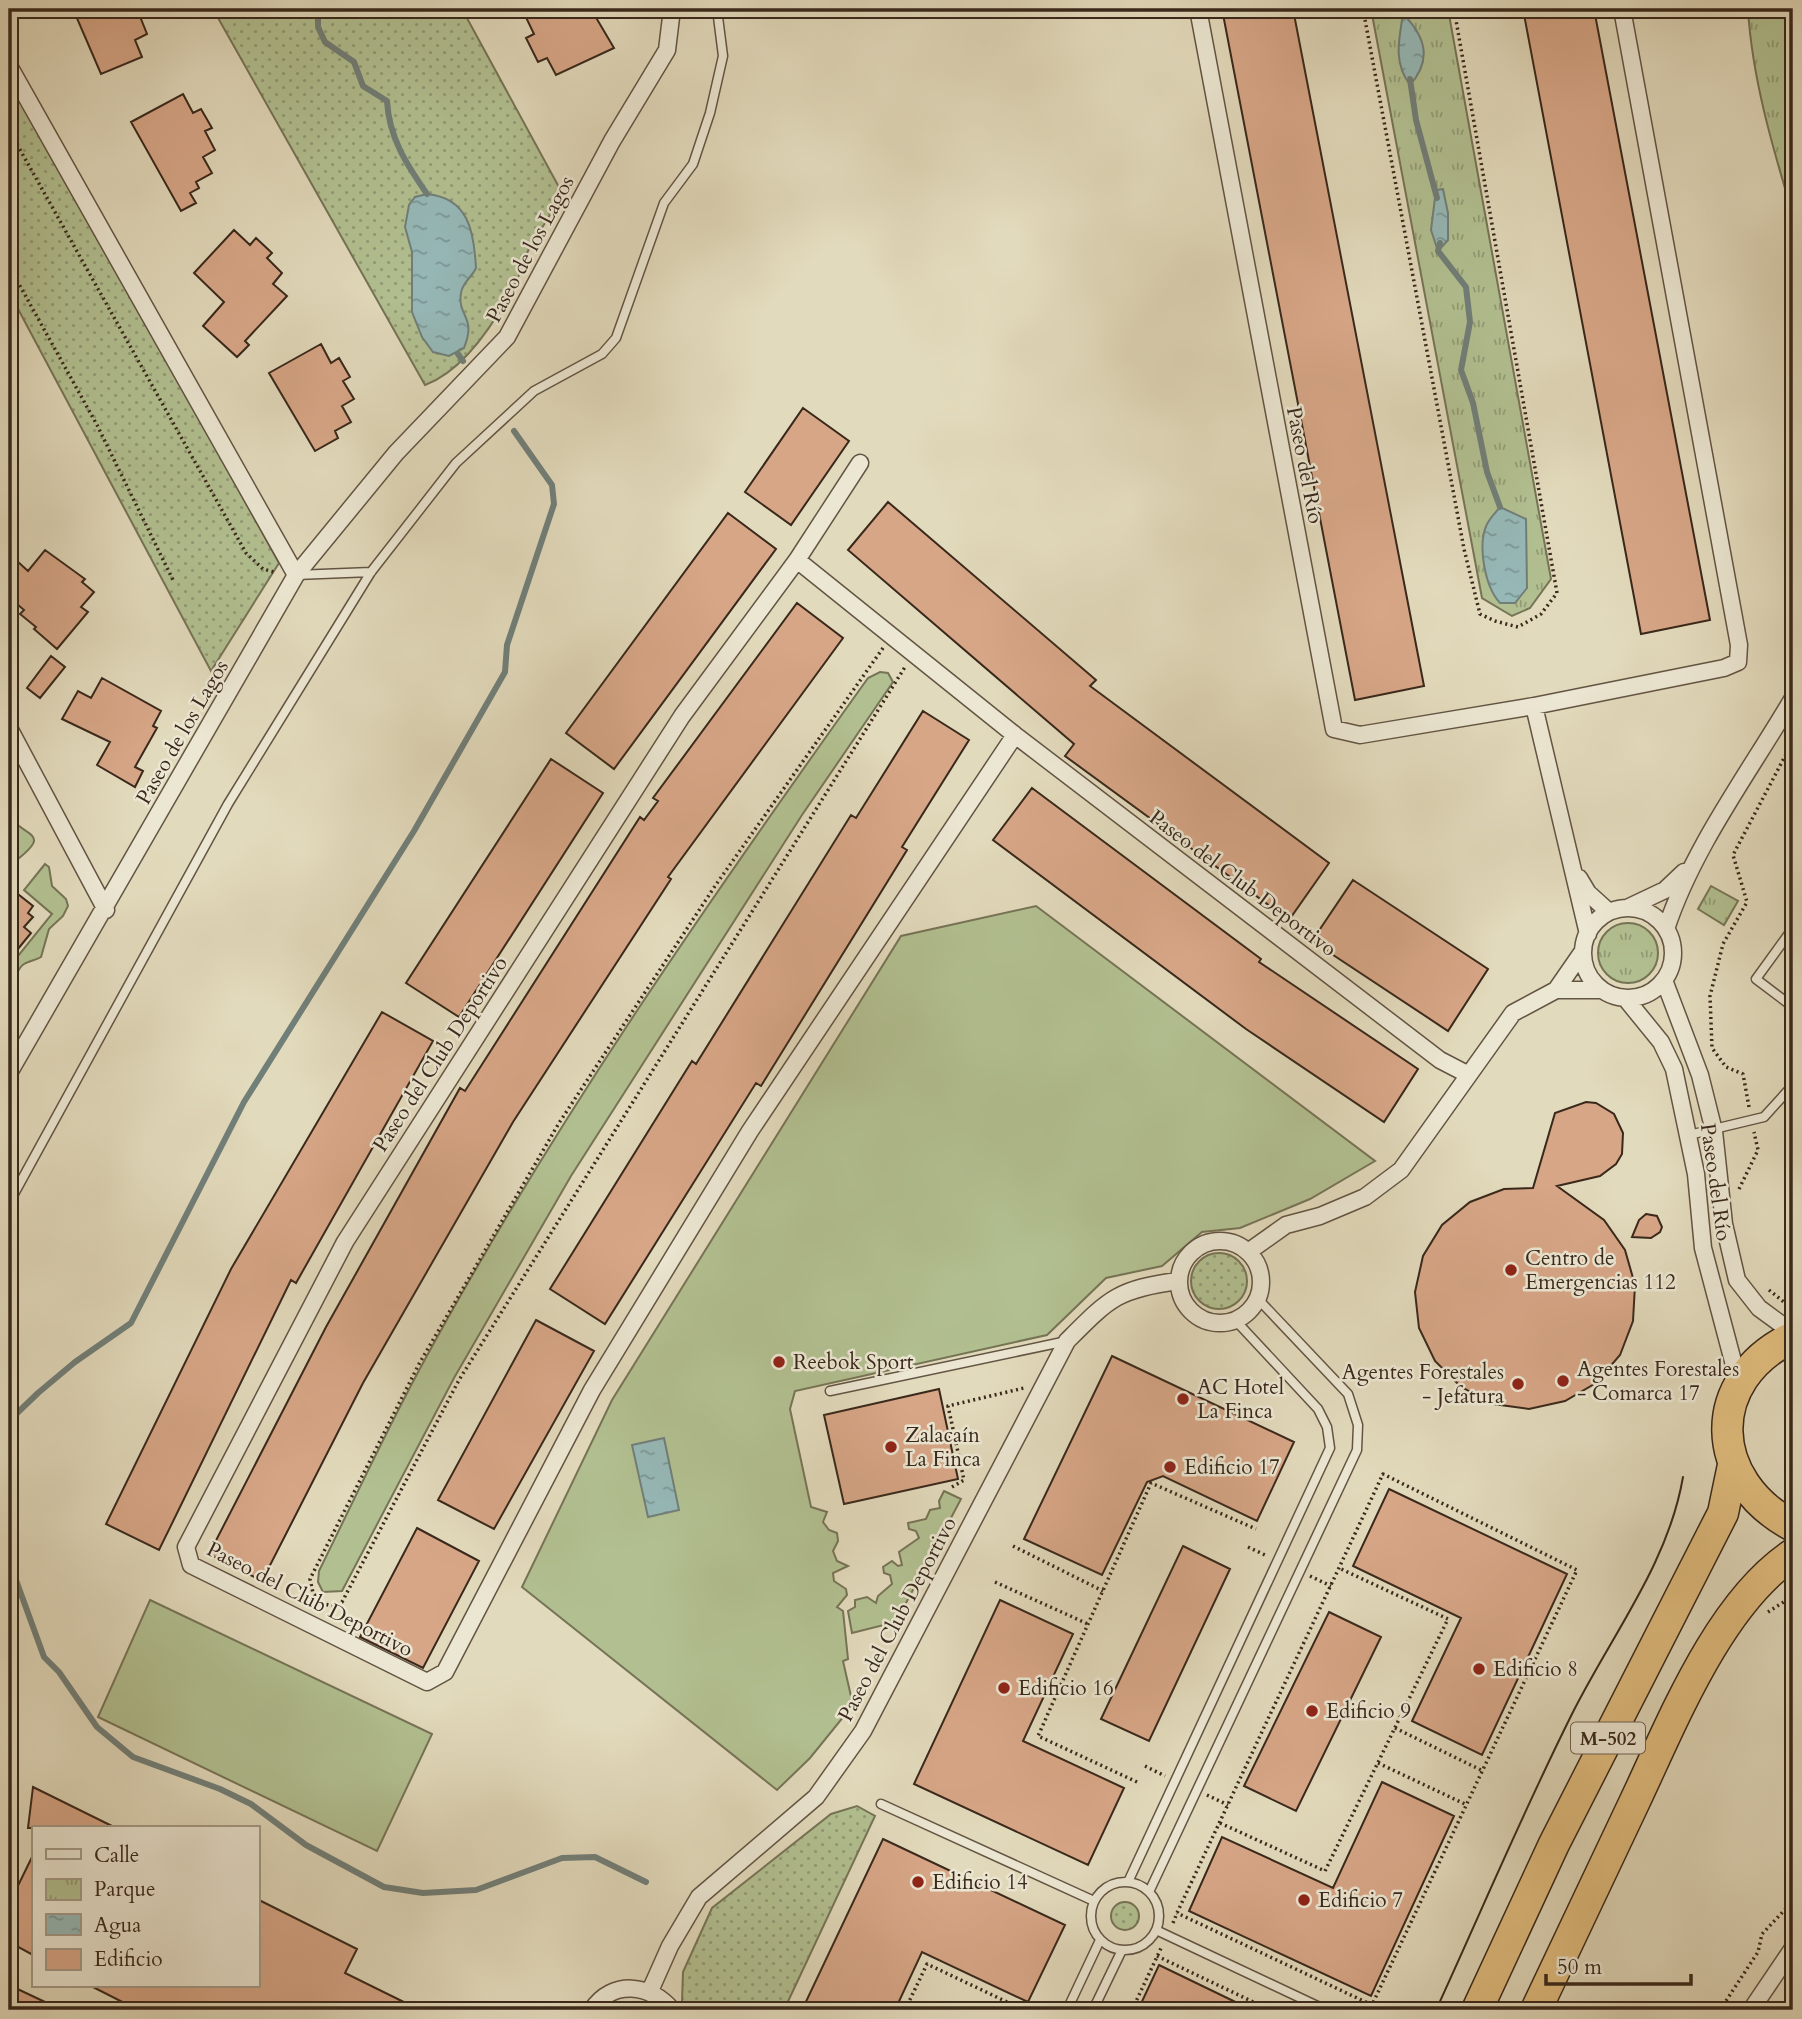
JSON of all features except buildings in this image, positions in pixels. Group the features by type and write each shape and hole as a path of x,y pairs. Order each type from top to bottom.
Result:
{"highway":[{"name":"M-502","path":"1793,1335 1754,1363 1739,1384 1730,1410 1728,1438 1733,1465 1747,1491 1768,1513 1793,1526"},
{"name":"M-502","path":"1477,2010 1554,1844 1723,1513 1733,1465"},
{"name":"M-502","path":"1536,2010 1690,1684 1751,1589 1774,1567 1793,1554"}],"street":[{"name":"Paseo de los Lagos","path":"9,1073 106,910 296,575 396,453 507,337 612,141 667,50 672,9"},
{"name":"Paseo del Río","path":"1198,9 1334,729 1360,735 1534,706 1724,668 1738,662 1739,645 1622,9"},
{"path":"9,66 296,575"},
{"name":"Paseo del Club Deportivo","path":"860,463 797,559 682,716 345,1242 187,1547 191,1565 427,1682 445,1672 592,1390 750,1131 1015,735"},
{"name":"Paseo del Club Deportivo","path":"797,559 890,637 914,653 1015,735 1446,1064 1467,1074"},
{"path":"1556,990 1602,990 1626,999 1640,997 1664,980 1673,955 1666,929 1677,895 1793,698"},
{"path":"1534,706 1588,934"},
{"path":"9,728 106,910"},
{"path":"1569,861 1588,893 1609,912"},
{"path":"1248,1252 1286,1225 1320,1216 1365,1197 1401,1170 1513,1013 1556,990 1583,951 1588,934 1609,912 1627,908 1665,890 1695,861"},
{"path":"1627,908 1649,914 1666,929"},
{"path":"1583,951 1584,966 1591,980 1602,990"},
{"name":"Paseo del Río","path":"1664,980 1700,1075 1714,1131 1724,1224 1737,1280 1759,1308 1793,1335"},
{"name":"Paseo del Río","path":"1626,999 1661,1042 1674,1069 1689,1135 1703,1248 1739,1384"},
{"path":"1210,1241 1237,1244 1248,1252 1260,1274 1258,1299 1252,1308 1236,1321 1209,1322 1196,1317 1187,1307 1178,1281 1188,1256 1210,1241"},
{"name":"Paseo del Club Deportivo","path":"650,1991 670,1946 699,1897 816,1797 863,1731 1067,1341 1108,1300 1133,1289 1178,1281"},
{"path":"1752,2010 1793,1948"},
{"path":"592,2010 608,1994 621,1989 650,1991 672,2010"}],"lane":[{"path":"9,1203 228,804 371,572 456,463 534,391 602,354 616,338 664,203 694,164 710,113 723,56 717,9"},
{"path":"296,575 371,572"},
{"path":"1793,928 1756,979 1793,1007"},
{"path":"1689,1135 1764,1117 1793,1085"},
{"path":"1150,1892 1357,1450 1358,1425 1348,1394 1258,1299"},
{"path":"1128,1882 1330,1448 1327,1427 1318,1409 1236,1321"},
{"path":"830,1391 1067,1341"},
{"path":"881,1804 1094,1901"},
{"path":"1128,1882 1150,1892 1158,1910 1156,1930 1142,1945 1122,1950 1100,1940 1091,1921 1094,1901 1108,1886 1128,1882"},
{"path":"1156,1930 1326,2010"},
{"path":"1067,2010 1100,1940"},
{"path":"1093,2010 1122,1950"}],"path":[{"path":"1363,9 1462,536 1480,614 1495,621 1518,626 1541,614 1557,593 1454,9"},
{"path":"9,130 246,553 263,569 279,574"},
{"path":"9,266 97,425 174,582"},
{"path":"890,637 715,886 559,1123 419,1364 310,1579 313,1593 321,1603 332,1606 342,1602 459,1380 914,653"},
{"path":"1739,1201 1739,1189 1758,1150 1743,1074 1726,1067 1712,1048 1710,996 1723,944 1747,902 1733,855 1793,741"},
{"path":"1767,1288 1785,1303 1793,1305"},
{"path":"952,1487 964,1480 945,1406 1043,1385"},
{"path":"1132,2010 1177,1913 1219,1823 1383,1474 1577,1570 1372,2006 1177,1913"},
{"path":"1138,1782 1038,1736 1151,1483 1256,1529"},
{"path":"1013,1546 1103,1591"},
{"path":"1219,1823 1325,1871 1448,1619 1339,1568"},
{"path":"995,1582 1088,1624"},
{"path":"1395,1728 1483,1771"},
{"path":"1378,1763 1467,1805"},
{"path":"1720,2010 1758,1952 1762,1934 1793,1901"},
{"path":"1157,1956 1270,2010"},
{"path":"905,2010 927,1964 1024,2010"}],"green space":[{"path":"213,9 462,9 560,189 555,206 528,251 516,282 499,312 466,356 440,378 425,385"},
{"path":"1371,9 1448,9 1551,579 1530,608 1512,616 1482,598"},
{"path":"1748,9 1793,9 1793,215 1759,87"},
{"path":"9,74 279,563 211,671 9,292"},
{"path":"880,672 888,673 893,682 802,815 571,1176 454,1378 342,1591 323,1592 318,1582 319,1571 383,1441 423,1363 525,1186 635,1014 750,845 868,678"},
{"path":"9,793 13,801 13,821 30,834 34,841 18,859 9,858"},
{"path":"45,864 49,867 52,886 66,899 68,906 63,916 49,929 41,957 24,964 17,973 14,997 9,1008 9,967 52,914 24,890"},
{"path":"1711,886 1738,901 1724,925 1698,909"},
{"name":"Reebok Sport","path":"1036,906 1375,1161 1310,1199 1240,1228 1202,1232 1162,1266 1106,1278 1047,1335 795,1391 790,1409 811,1507 827,1512 823,1522 829,1530 837,1533 838,1541 833,1551 837,1561 848,1566 833,1573 834,1581 846,1589 847,1595 837,1607 843,1611 848,1659 843,1661 853,1705 810,1758 777,1790 522,1587 612,1400 901,936"},
{"path":"1622,923 1634,923 1653,936 1658,953 1656,965 1645,978 1634,983 1622,983 1603,970 1598,959 1598,947 1611,928"},
{"path":"1219,1253 1234,1258 1242,1266 1247,1281 1242,1296 1234,1304 1219,1309 1204,1304 1196,1296 1191,1281 1196,1266 1204,1258"},
{"path":"944,1491 961,1499 896,1622 852,1633 848,1611 855,1607 855,1600 867,1597 876,1603 878,1596 892,1584 890,1575 884,1573 883,1567 892,1561 898,1566 902,1565 899,1552 919,1538 916,1531 909,1529 908,1523 926,1519 930,1510 940,1508 939,1501"},
{"path":"150,1600 432,1734 377,1851 98,1717"},
{"path":"857,1806 875,1816 784,2010 687,2010 682,2002 683,1972 712,1908 831,1814"},
{"path":"1125,1902 1135,1906 1139,1916 1135,1926 1125,1930 1115,1926 1111,1916 1115,1906"}],"water":[{"path":"1403,14 1417,31 1424,58 1410,85 1399,59"},
{"path":"1443,189 1448,213 1448,240 1438,251 1431,230 1436,190"},
{"path":"427,194 452,202 460,210 471,230 473,242 476,268 461,293 462,307 468,323 467,337 464,348 449,356 433,352 422,337 412,312 412,252 405,227 409,205 415,197"},
{"path":"1500,507 1526,519 1527,588 1515,603 1500,603 1490,587 1484,565 1484,533 1488,522"},
{"path":"664,1438 679,1510 648,1517 632,1445"}],"waterway":[{"path":"318,9 318,27 325,42 354,62 363,86 387,101 395,139 427,194"},
{"path":"1410,79 1416,120 1437,198"},
{"path":"1440,243 1438,251 1466,287 1470,322 1461,370 1473,403 1487,472 1500,507"},
{"path":"458,354 463,361"},
{"path":"9,1429 13,1417 38,1393 75,1362 131,1323 244,1102 414,831 505,672 507,645 554,504 552,485 514,431"},
{"path":"9,1561 44,1657 59,1672 97,1727 133,1757 220,1789 251,1804 306,1845 384,1887 423,1893 476,1890 562,1858 595,1857 646,1882"}],"tram line":[{"path":"1436,2010 1553,1752 1586,1687 1636,1600 1665,1540 1683,1477"}],"place":[{"name":"Centro de Emergencias 112","path":"1511,1270"},
{"name":"Reebok Sport","path":"779,1362"},
{"name":"Agentes Forestales - Comarca 17","path":"1563,1381"},
{"name":"Agentes Forestales - Jefatura","path":"1518,1384"},
{"name":"AC Hotel La Finca","path":"1183,1399"},
{"name":"Zalacaín La Finca","path":"891,1447"},
{"name":"Edificio 17","path":"1170,1467"},
{"name":"Edificio 8","path":"1479,1669"},
{"name":"Edificio 16","path":"1004,1688"},
{"name":"Edificio 9","path":"1312,1711"},
{"name":"Edificio 14","path":"918,1882"},
{"name":"Edificio 7","path":"1304,1900"}]}
